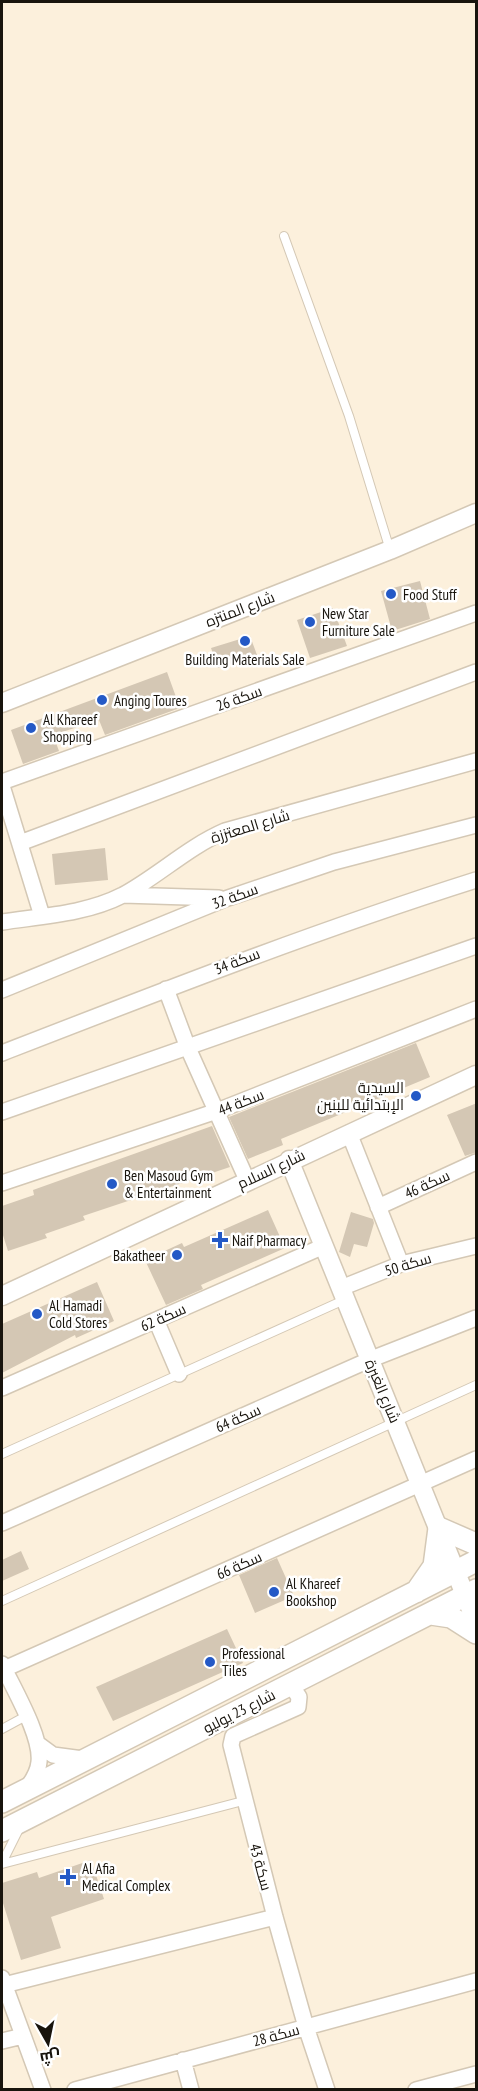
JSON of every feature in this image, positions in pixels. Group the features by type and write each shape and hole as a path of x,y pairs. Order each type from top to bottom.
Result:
{"main road":[{"path":"415,1594 434,1566 439,1528 477,1544"},
{"name":"شارع 23 يوليو","path":"2,1802 477,1561"},
{"name":"شارع 23 يوليو","path":"2,1831 471,1593"},
{"path":"431,1614 451,1617 477,1633"}],"street":[{"name":"شارع المنتزه","path":"2,703 390,550 477,513"},
{"name":"سكة 26","path":"2,784 476,616"},
{"path":"20,843 477,672"},
{"name":"شارع المعتززة","path":"2,922 77,911 123,895 204,840 225,831 477,761"},
{"path":"2,784 42,916"},
{"name":"سكة 32","path":"2,990 225,899 334,862 477,825"},
{"name":"سكة 34","path":"2,1053 353,919 477,880"},
{"path":"123,895 225,899"},
{"path":"2,1112 477,946"},
{"path":"166,989 188,1048 247,1180"},
{"name":"سكة 44","path":"2,1183 217,1112 477,1009"},
{"name":"شارع السلام","path":"2,1296 289,1160 477,1075"},
{"path":"349,1133 401,1264"},
{"name":"شارع الغبرة","path":"289,1160 456,1572 471,1593 477,1622"},
{"name":"سكة 46","path":"378,1207 477,1162"},
{"name":"سكة 62","path":"2,1388 324,1246"},
{"name":"سكة 50","path":"343,1294 401,1264 477,1246"},
{"name":"سكة 64","path":"2,1523 369,1360 477,1318"},
{"path":"156,1320 179,1374"},
{"name":"سكة 66","path":"2,1668 477,1459"},
{"path":"2,1668 38,1744 40,1761 27,1788"},
{"name":"سكة 43","path":"291,1685 299,1697 298,1707 234,1736 231,1741 243,1801 306,2027 327,2090"},
{"path":"38,1744 53,1755 83,1759"},
{"path":"43,2090 3,1982 275,1917"},
{"name":"سكة 28","path":"75,2090 477,1981"},
{"path":"2,2041 23,2036"},
{"path":"183,2060 191,2090"},
{"path":"416,2090 477,2074"}],"lane":[{"path":"284,236 346,405 390,550"},
{"path":"2,1454 179,1374 343,1294"},
{"path":"2,1601 477,1385"},
{"path":"2,1729 26,1716"},
{"path":"2,1864 243,1801"},
{"path":"2,1864 24,1820"}],"building":[{"path":"420,581 430,619 392,631 381,591"},
{"path":"333,608 347,646 310,658 297,620"},
{"path":"250,636 257,655 218,668 211,648"},
{"path":"167,672 180,708 105,735 99,720 53,735 59,751 23,764 11,730"},
{"path":"105,848 108,880 55,885 52,854"},
{"path":"416,1043 430,1077 281,1139 283,1145 248,1159 229,1117"},
{"path":"477,1103 477,1152 465,1156 447,1115"},
{"path":"212,1126 230,1167 83,1216 85,1220 45,1234 47,1238 8,1251 2,1232 2,1206 34,1195 33,1190"},
{"path":"268,1210 285,1248 201,1285 203,1289 166,1305 145,1260 182,1243 184,1247"},
{"path":"351,1212 373,1219 374,1223 367,1247 354,1244 350,1257 339,1252"},
{"path":"97,1282 114,1321 76,1338 75,1335 2,1373 2,1324"},
{"path":"21,1551 29,1569 2,1581 2,1560"},
{"path":"277,1558 294,1596 255,1613 239,1575"},
{"path":"227,1629 243,1663 113,1721 96,1687"},
{"path":"91,1860 104,1899 51,1917 61,1948 21,1960 2,1900 2,1883 37,1872 39,1878"}],"place":[{"name":"Food Stuff","path":"391,594"},
{"name":"New Star Furniture Sale","path":"310,622"},
{"name":"Building Materials Sale","path":"245,641"},
{"name":"Anging Toures","path":"102,700"},
{"name":"Al Khareef Shopping","path":"31,728"},
{"name":"السيدية الإبتدائية للبنين","path":"416,1096"},
{"name":"Ben Masoud Gym & Entertainment","path":"112,1184"},
{"name":"Naif Pharmacy","path":"220,1240"},
{"name":"Bakatheer","path":"177,1255"},
{"name":"Al Hamadi Cold Stores","path":"37,1314"},
{"name":"Al Khareef Bookshop","path":"274,1592"},
{"name":"Professional Tiles","path":"210,1662"},
{"name":"Al Afia Medical Complex","path":"68,1877"}]}
